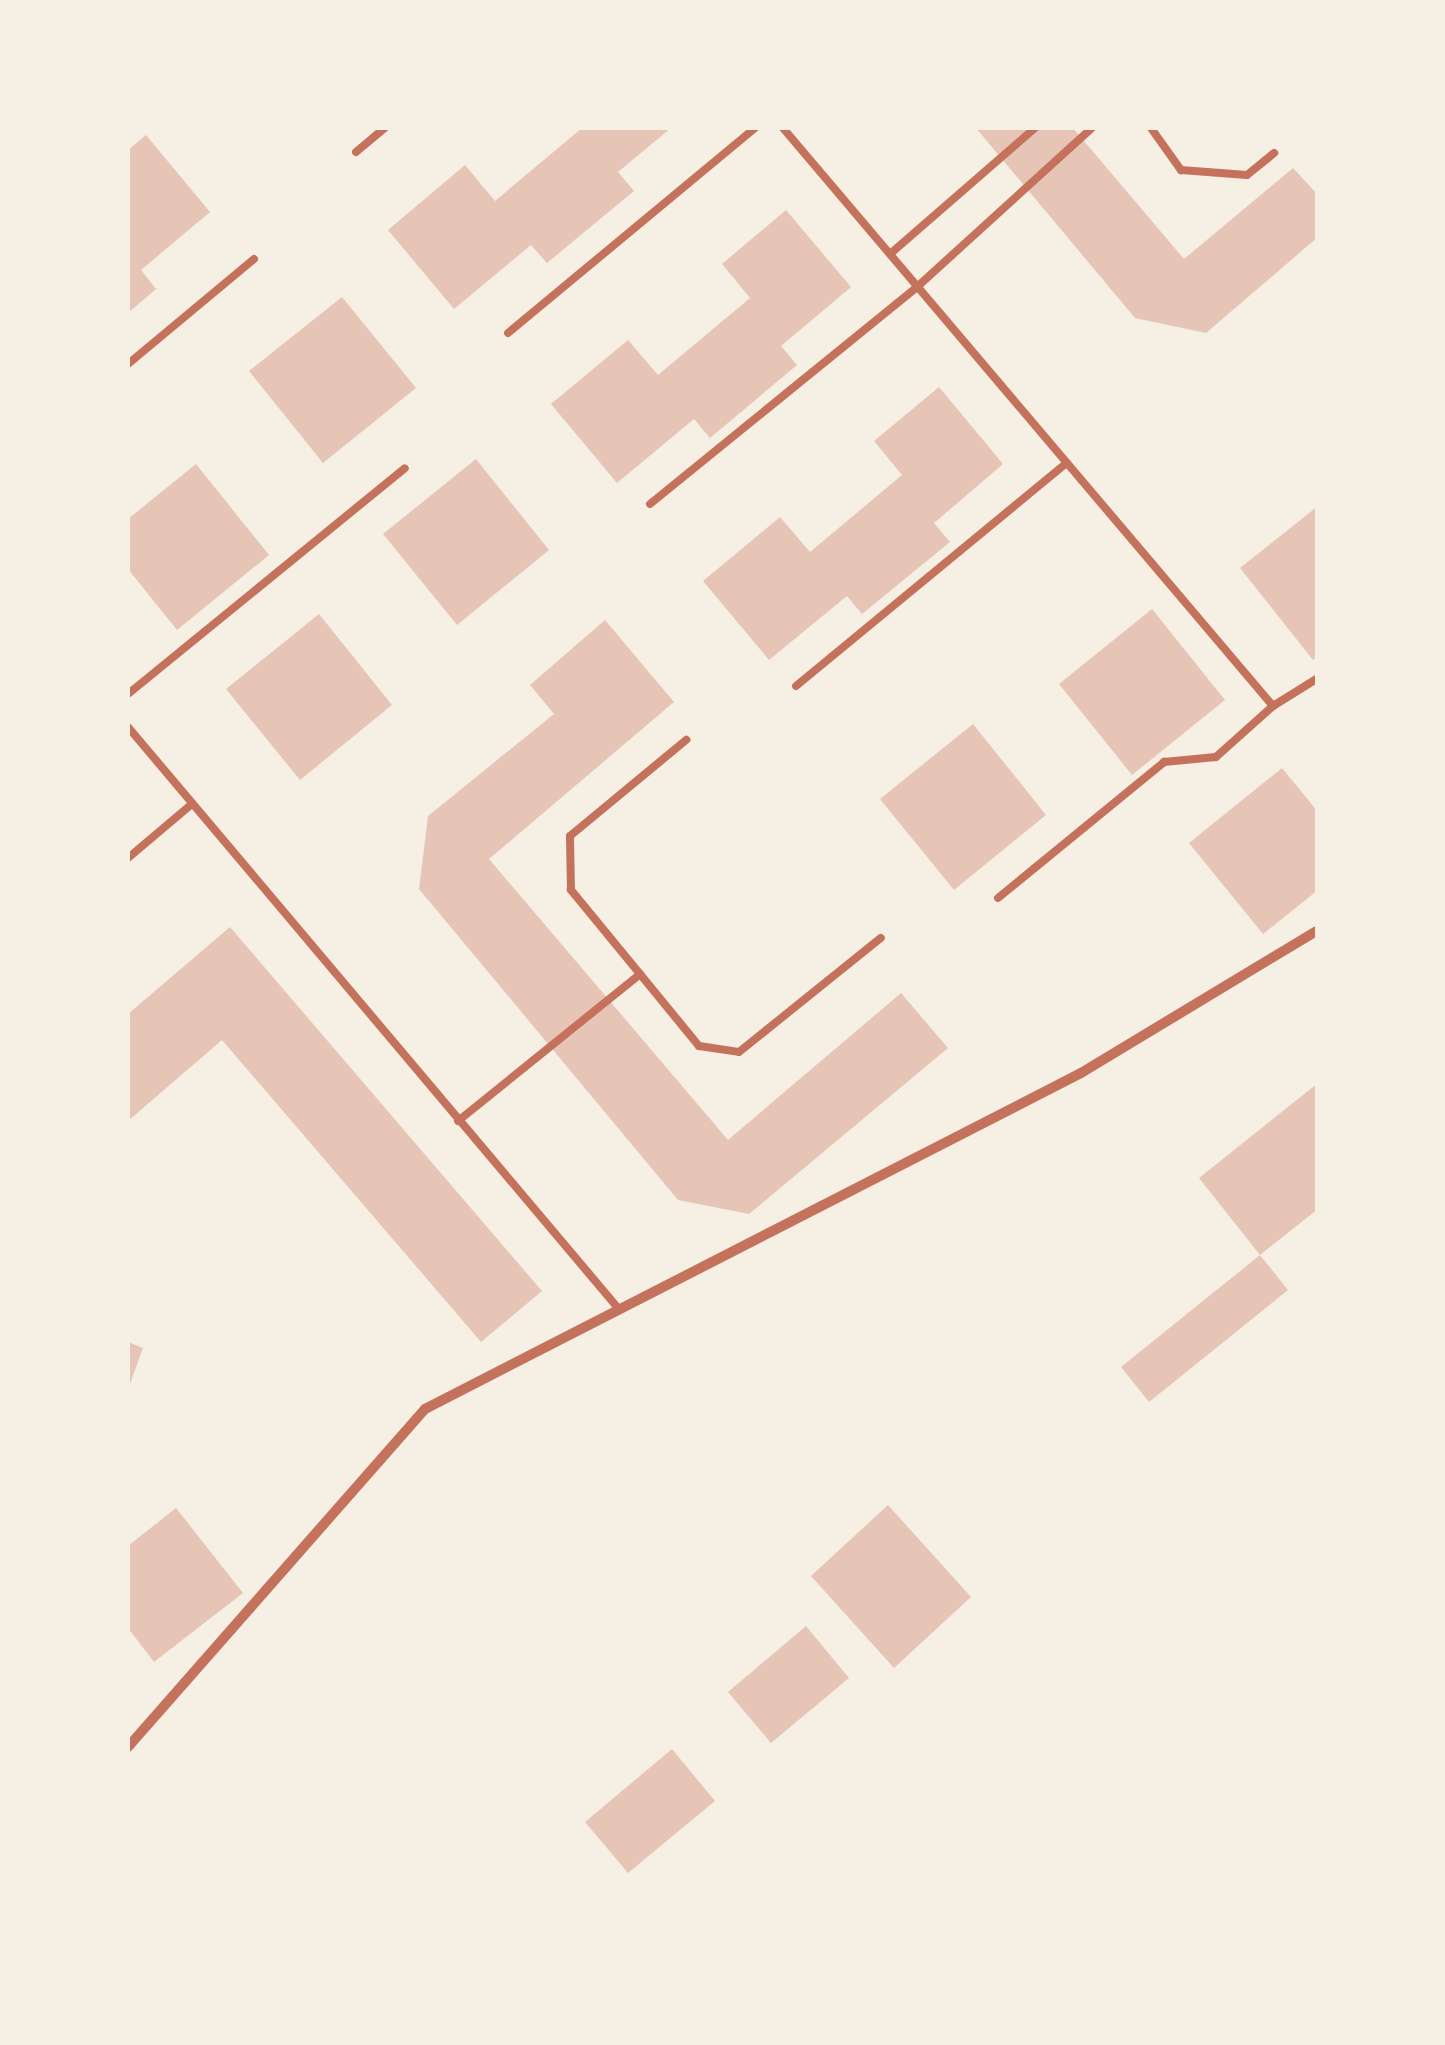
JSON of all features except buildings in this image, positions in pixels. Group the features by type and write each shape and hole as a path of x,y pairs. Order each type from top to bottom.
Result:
{"street":[{"path":"128,1747 425,1409 1081,1073 1318,930"}],"lane":[{"path":"356,152 386,128"},
{"path":"508,333 756,128"},
{"path":"782,128 1273,706"},
{"path":"890,254 1035,128"},
{"path":"650,504 917,286 1092,128"},
{"path":"1151,128 1181,170 1247,176 1274,152"},
{"path":"128,364 254,259"},
{"path":"796,686 1067,463"},
{"path":"128,694 405,468"},
{"path":"998,898 1164,762 1216,757 1273,706 1318,678"},
{"path":"128,727 618,1308"},
{"path":"686,740 570,836 571,890 699,1046 739,1052 882,938"},
{"path":"128,858 192,804"},
{"path":"458,1120 640,974"}]}
